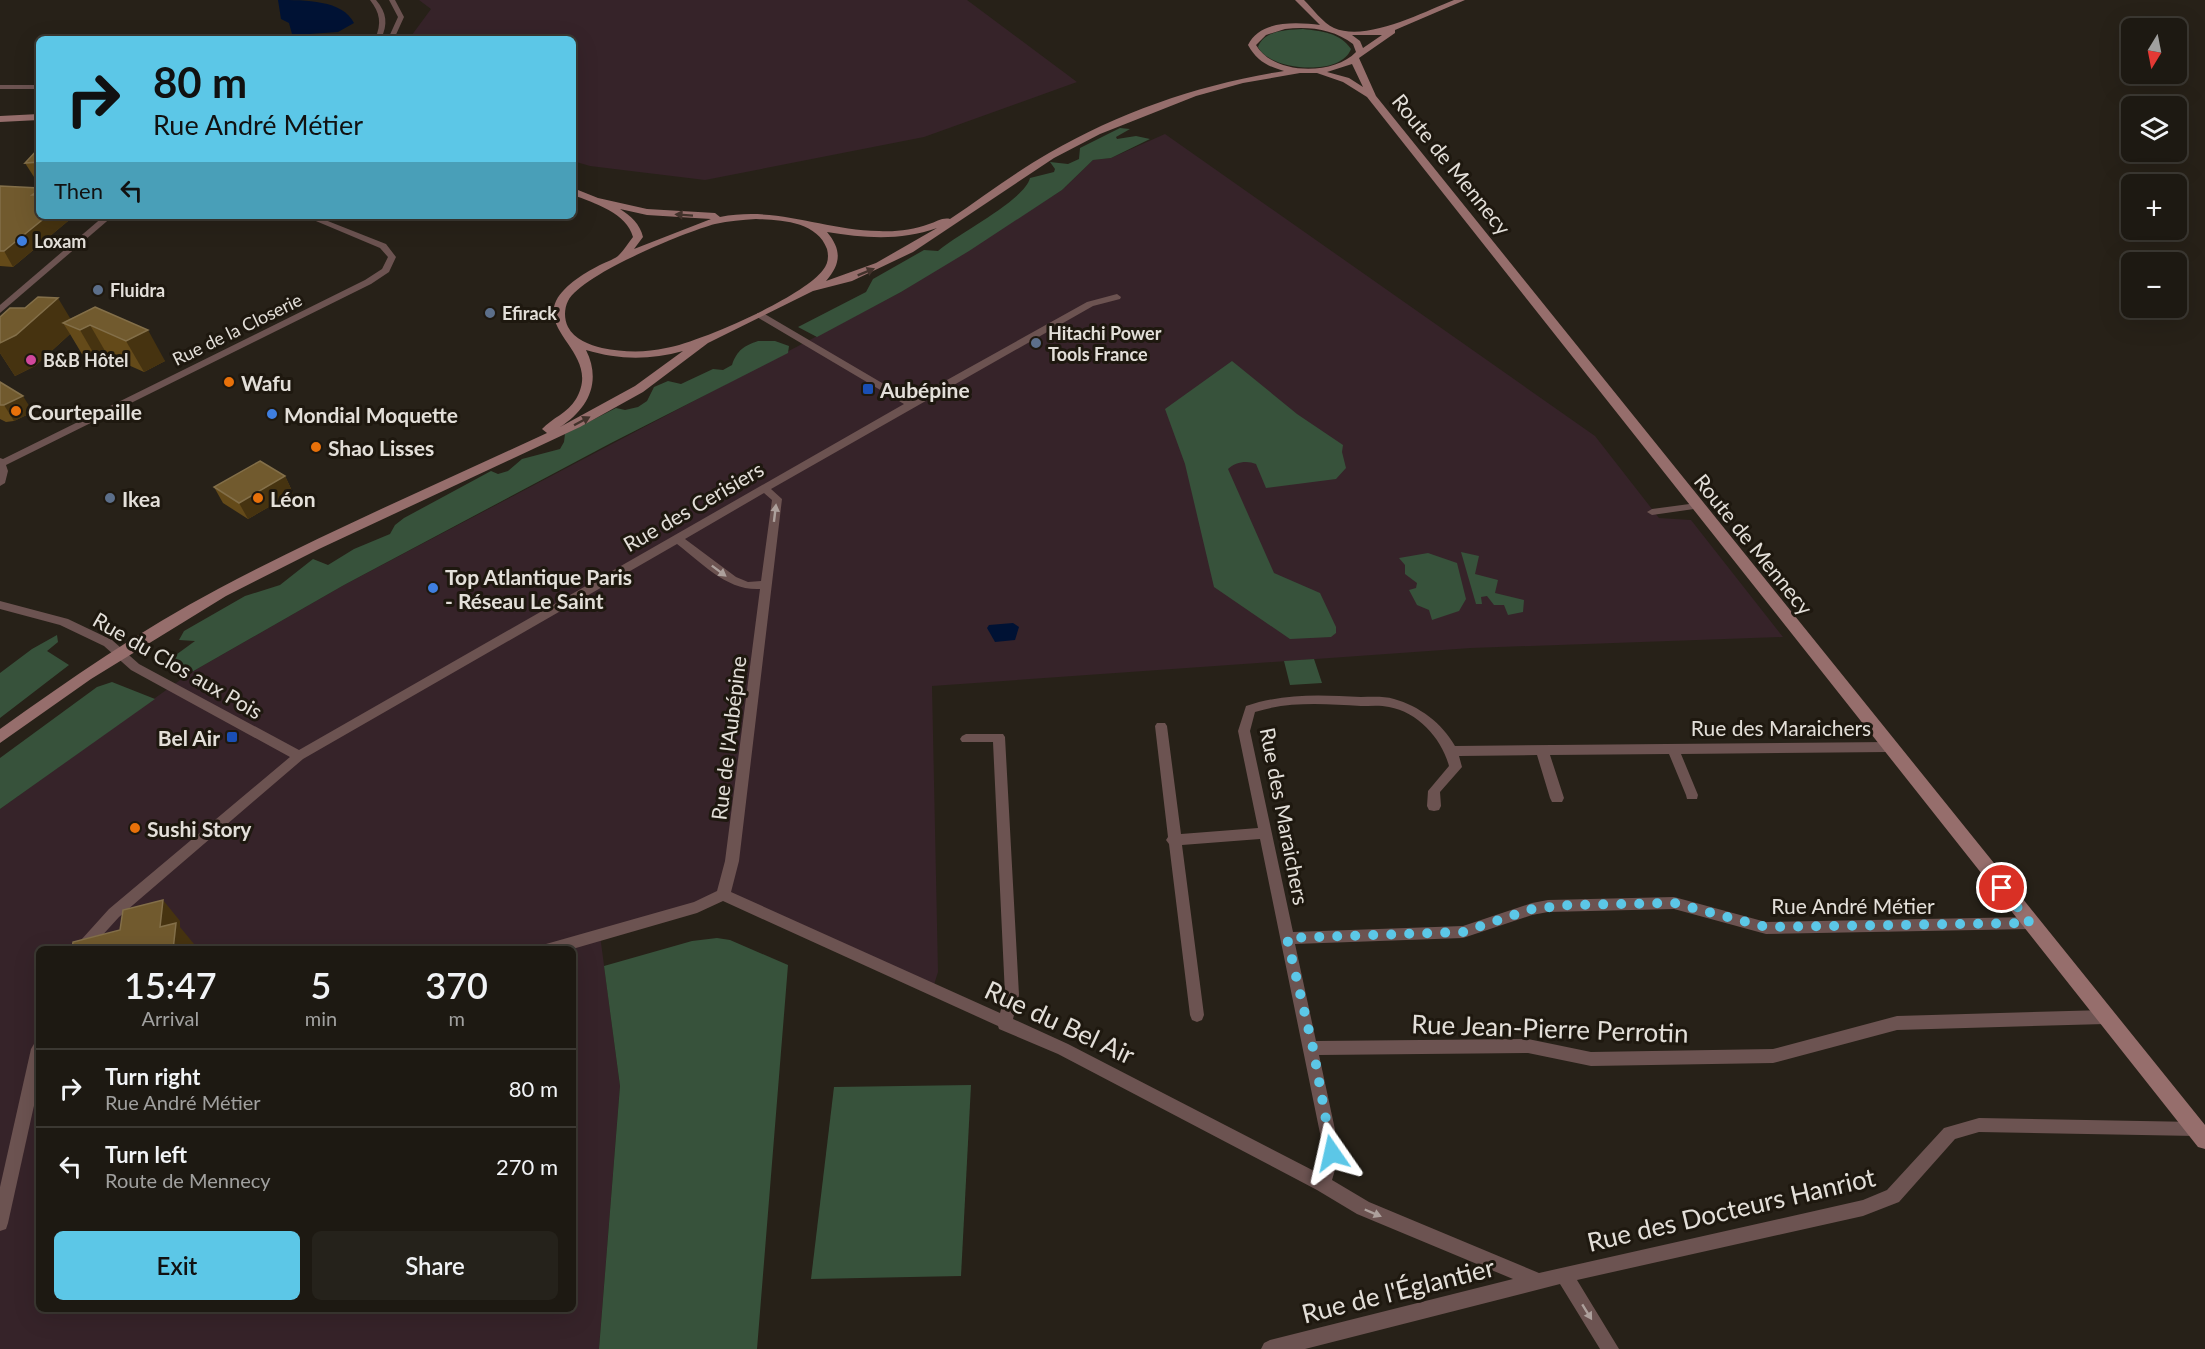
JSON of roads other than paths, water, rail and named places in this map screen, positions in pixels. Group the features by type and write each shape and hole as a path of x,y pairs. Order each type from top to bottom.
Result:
{"main road":[{"path":"1241,81 1252,73 1257,65 1252,45 1253,41 1263,33 1281,28 1310,26 1340,32 1375,32 1403,25 1461,0"},
{"path":"1281,28 1298,15 1300,2"},
{"path":"1300,2 1329,29"},
{"path":"0,737 120,653 221,593 528,444 544,439 622,399 703,342 811,289 882,266 941,233 973,208 1051,156 1091,135 1168,103 1241,81 1302,70 1340,67 1357,58 1403,25"},
{"name":"Route de Mennecy","path":"1340,32 1357,44 1357,58 1372,97 1889,747 2201,1134"},
{"name":"Route de Mennecy","path":"1256,55 1278,66 1346,80 1372,97"},
{"path":"1,123 36,117"},
{"path":"1,123 36,122"},
{"path":"576,192 625,216 636,226 638,237 621,260"},
{"path":"594,200 657,213 787,219 811,227 855,234 889,235 924,229 973,208"},
{"path":"528,444 565,417 584,394 589,382 589,370 575,341 565,331 559,319 562,302 579,282 621,260 694,228 742,217"},
{"path":"811,227 828,240 834,255 828,273 811,289"},
{"path":"575,341 605,352 636,355 669,351 703,342"}],"street":[{"path":"373,0 380,8 384,19 384,27 380,36"},
{"path":"392,0 401,17 393,36"},
{"path":"0,87 36,87"},
{"path":"0,310 106,219"},
{"name":"Rue de la Closerie","path":"1,462 368,282 389,265 392,257 383,246 316,219"},
{"name":"Rue des Cerisiers","path":"83,946 114,913 299,756 911,404 1090,304 1117,297"},
{"path":"760,315 911,404"},
{"path":"0,483 1,462"},
{"name":"Rue de l'Aubépine","path":"723,895 732,861 777,498 765,489"},
{"path":"1652,512 1697,506"},
{"path":"678,540 732,580 747,586 766,585"},
{"name":"Rue du Clos aux Pois","path":"0,604 64,622 108,643 135,667 299,756"},
{"name":"Rue des Maraichers","path":"1323,1184 1332,1153 1313,1048 1287,938 1244,731 1250,709 1263,703 1288,701 1390,702 1402,706 1438,730 1453,751 1889,747"},
{"path":"1161,726 1173,840 1197,1015"},
{"path":"966,739 999,737 1012,995 1004,1024"},
{"name":"Rue des Maraichers","path":"1673,749 1692,795"},
{"path":"1542,750 1557,798"},
{"path":"1434,807 1434,791 1456,767 1453,751"},
{"path":"1173,840 1265,832"},
{"path":"560,946 697,907 723,895"},
{"name":"Rue du Bel Air","path":"723,895 1129,1082 1323,1184 1363,1208 1538,1281"},
{"name":"Rue André Métier","path":"1287,938 1463,932 1532,909 1560,905 1674,903 1766,927 2030,923"},
{"name":"Rue Jean-Pierre Perrotin","path":"1313,1048 1528,1046 1591,1059 1773,1056 1897,1023 2105,1017"},
{"path":"0,1223 34,1093 36,1075"},
{"name":"Rue des Docteurs Hanriot","path":"1538,1281 1863,1208 1893,1196 1950,1133 1979,1125 2201,1134"},
{"path":"1564,1275 1610,1349"},
{"name":"Rue de l'Églantier","path":"1270,1349 1538,1281"}],"water":[{"path":"278,0 311,1 332,6 349,15 354,23 338,32 295,35 292,34 289,23 281,19"},
{"path":"1013,623 1019,627 1015,640 995,642 987,628 989,625"}],"place":[{"name":"Loxam","path":"22,241"},
{"name":"Fluidra","path":"98,290"},
{"name":"Efirack","path":"490,313"},
{"name":"Hitachi Power Tools France","path":"1036,343"},
{"name":"B&B Hôtel","path":"31,360"},
{"name":"Wafu","path":"229,382"},
{"name":"Aubépine","path":"868,389"},
{"name":"Courtepaille","path":"16,411"},
{"name":"Mondial Moquette","path":"272,414"},
{"name":"Shao Lisses","path":"316,447"},
{"name":"Ikea","path":"110,498"},
{"name":"Léon","path":"258,498"},
{"name":"Top Atlantique Paris - Réseau Le Saint","path":"433,588"},
{"name":"Bel Air","path":"232,737"},
{"name":"Sushi Story","path":"135,828"}]}
